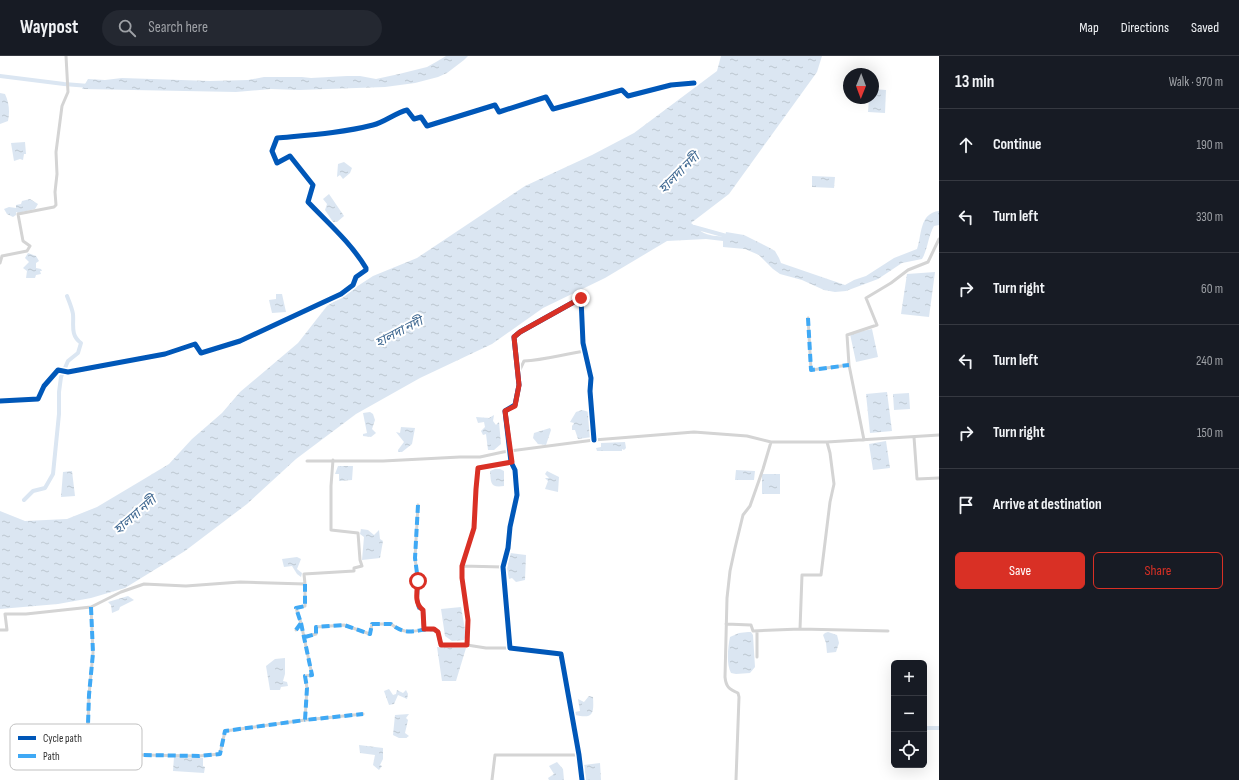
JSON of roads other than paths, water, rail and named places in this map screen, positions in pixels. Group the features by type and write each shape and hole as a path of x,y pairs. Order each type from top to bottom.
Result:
{"street":[{"path":"0,263 2,256 27,251 30,246 23,241 18,214 54,207 56,205 56,152 62,106 68,92 66,56"},
{"path":"0,401 38,399 44,386 58,370 68,372 165,354 195,344 202,353 240,341 341,294 353,285 356,277 366,270 360,259 340,235 308,202 312,185 300,168 290,156 277,163 272,151 278,138 330,133 375,125 402,111 407,110 414,119 421,118 428,126 495,105 500,112 546,97 553,109 622,90 628,96 671,85 694,83"},
{"path":"864,440 850,365 847,335 877,325 866,298 891,283 908,270 928,262 939,239"},
{"path":"510,648 503,567 508,548 516,495 516,483 505,411 515,406 519,385 514,337 520,332 581,298 582,343 591,378 590,391 594,440"},
{"path":"808,318 811,370 850,365"},
{"path":"518,374 524,361 541,360 585,351"},
{"path":"307,461 383,461 480,457 511,451 594,440 694,432 747,436 771,442 827,442 939,435"},
{"path":"914,437 917,480 939,478"},
{"path":"736,780 739,697 738,693 728,688 725,678 726,624 730,571 734,548 743,515 750,506 771,442"},
{"path":"800,629 802,575 821,575 830,502 834,484 827,442"},
{"path":"305,720 307,688 305,676 312,675 301,623 296,608 305,606 304,574 354,572 354,568 362,566 360,560 358,533 331,530 331,486 333,460"},
{"path":"467,645 468,620 462,578 462,566 474,528 478,468 512,462"},
{"path":"418,505 415,558 418,581 417,599 419,608 423,610 424,629"},
{"path":"462,566 503,567"},
{"path":"0,630 7,630 5,614 26,614 91,607 120,592 144,584 186,586 240,582 305,584"},
{"path":"88,724 93,653 91,607"},
{"path":"296,630 301,623"},
{"path":"304,637 316,634 316,627 344,625 370,634 372,624 391,624 395,628 407,632 434,629 438,632 441,645 510,648 561,654 582,780"},
{"path":"726,624 751,625 753,631 800,629 888,631"},
{"path":"757,631 757,657"},
{"path":"142,755 199,756 220,754 225,731 363,714"},
{"path":"492,780 496,755 579,755"}],"water":[{"path":"446,56 468,56 447,73 438,77 415,83 385,87 299,90 271,89 236,92 82,89 88,79 105,80 122,78 210,81 248,80 264,77 311,78 360,76 376,79 427,67"},
{"name":"হালদা নদী","path":"721,56 822,56 817,72 729,194 691,223 702,232 710,235 725,237 726,232 744,235 775,251 781,263 845,285 866,276 894,258 917,249 922,226 925,220 928,216 939,211 939,225 934,226 932,230 922,259 902,263 878,279 846,291 835,292 824,290 802,280 780,274 759,255 745,249 723,247 723,241 706,239 667,241 605,278 543,308 492,344 420,378 356,414 296,459 247,504 185,551 125,588 91,598 58,604 0,609 0,511 25,521 67,519 97,507 169,464 192,439 222,413 240,392 298,343 327,306 373,276 417,258 525,186 592,155 634,133 717,71"},
{"path":"879,89 886,90 885,113 868,112 869,104 879,104"},
{"path":"0,93 5,94 9,111 8,121 0,124"},
{"path":"25,142 26,154 24,154 23,160 20,159 14,161 11,143"},
{"path":"344,162 352,168 350,173 343,179 340,175 337,177 338,164"},
{"path":"812,176 835,177 834,188 812,187"},
{"path":"329,194 344,216 337,222 333,222 325,210 327,204 323,199"},
{"path":"30,199 38,204 35,209 18,213 16,212 16,215 13,217 7,214 4,209 9,207 16,208 16,205 21,204 22,201"},
{"path":"28,253 36,256 39,261 36,263 36,268 41,269 42,271 40,271 41,274 36,275 35,278 26,278 27,271 23,268 29,262 25,258"},
{"path":"935,272 929,317 901,314 907,274"},
{"path":"276,294 282,294 286,312 272,313 269,300 276,299"},
{"path":"872,329 878,357 856,362 850,334"},
{"path":"887,392 892,431 870,433 866,394"},
{"path":"909,393 910,409 894,410 893,394"},
{"path":"582,410 589,412 592,437 578,439 575,430 572,430 574,423 570,422 576,412"},
{"path":"370,412 373,414 375,420 372,429 376,433 371,437 363,436 363,434 367,433 363,413"},
{"path":"494,415 493,421 496,425 499,422 501,444 494,450 488,450 486,434 483,435 481,431 485,427 484,422 478,423 476,417 489,418"},
{"path":"401,427 415,428 412,444 402,452 398,452 404,442 396,432 400,433"},
{"path":"550,428 551,430 546,445 538,444 533,438 534,433"},
{"path":"886,441 890,468 873,470 869,444"},
{"path":"625,442 626,448 624,450 622,449 622,451 597,451 596,448 601,447 601,443"},
{"path":"338,466 353,466 352,480 339,481 339,474 335,474"},
{"path":"495,469 504,471 504,486 496,486 492,484 490,471"},
{"path":"736,470 755,471 754,480 735,480"},
{"path":"72,471 75,496 61,497 63,472"},
{"path":"547,471 559,477 558,492 545,489 548,481 545,478 549,478 545,474"},
{"path":"762,474 780,474 780,494 762,494"},
{"path":"361,529 368,530 374,535 379,530 380,539 383,541 380,558 362,560 364,537 360,534"},
{"path":"510,553 526,555 525,580 516,582 512,578 509,579 507,569"},
{"path":"297,557 301,559 297,569 302,573 301,577 292,566 284,567 282,559"},
{"path":"128,596 134,600 112,613 111,605 108,602"},
{"path":"461,607 466,635 464,640 452,641 445,636 441,609"},
{"path":"751,632 753,635 755,667 750,673 731,673 728,660 730,637 739,633"},
{"path":"828,632 837,635 839,643 836,652 827,653 823,635"},
{"path":"437,647 466,648 456,681 442,681"},
{"path":"285,658 285,674 283,681 287,682 288,686 281,687 280,690 270,690 266,666 275,659"},
{"path":"389,689 393,695 396,694 397,690 403,693 406,690 408,694 407,699 398,695 394,704 389,705 384,691"},
{"path":"589,696 593,697 593,708 591,714 589,716 575,715 575,712 580,711 578,699 584,702"},
{"path":"409,714 406,718 408,720 405,733 409,736 406,738 399,738 393,735 395,715"},
{"path":"359,745 383,748 383,759 380,765 382,766 379,770 373,765 375,755 360,753"},
{"path":"174,757 203,758 203,766 205,767 204,773 173,771"},
{"path":"557,762 563,769 564,780 549,780 548,778 554,774 549,766"},
{"path":"600,763 601,780 586,780 584,765"}],"waterway":[{"path":"0,76 89,86"},
{"path":"694,227 730,237"},
{"path":"24,500 33,491 45,488 53,474 61,377 68,361 78,353 81,343 75,337 73,314 67,296"},
{"path":"927,728 939,728"}]}
